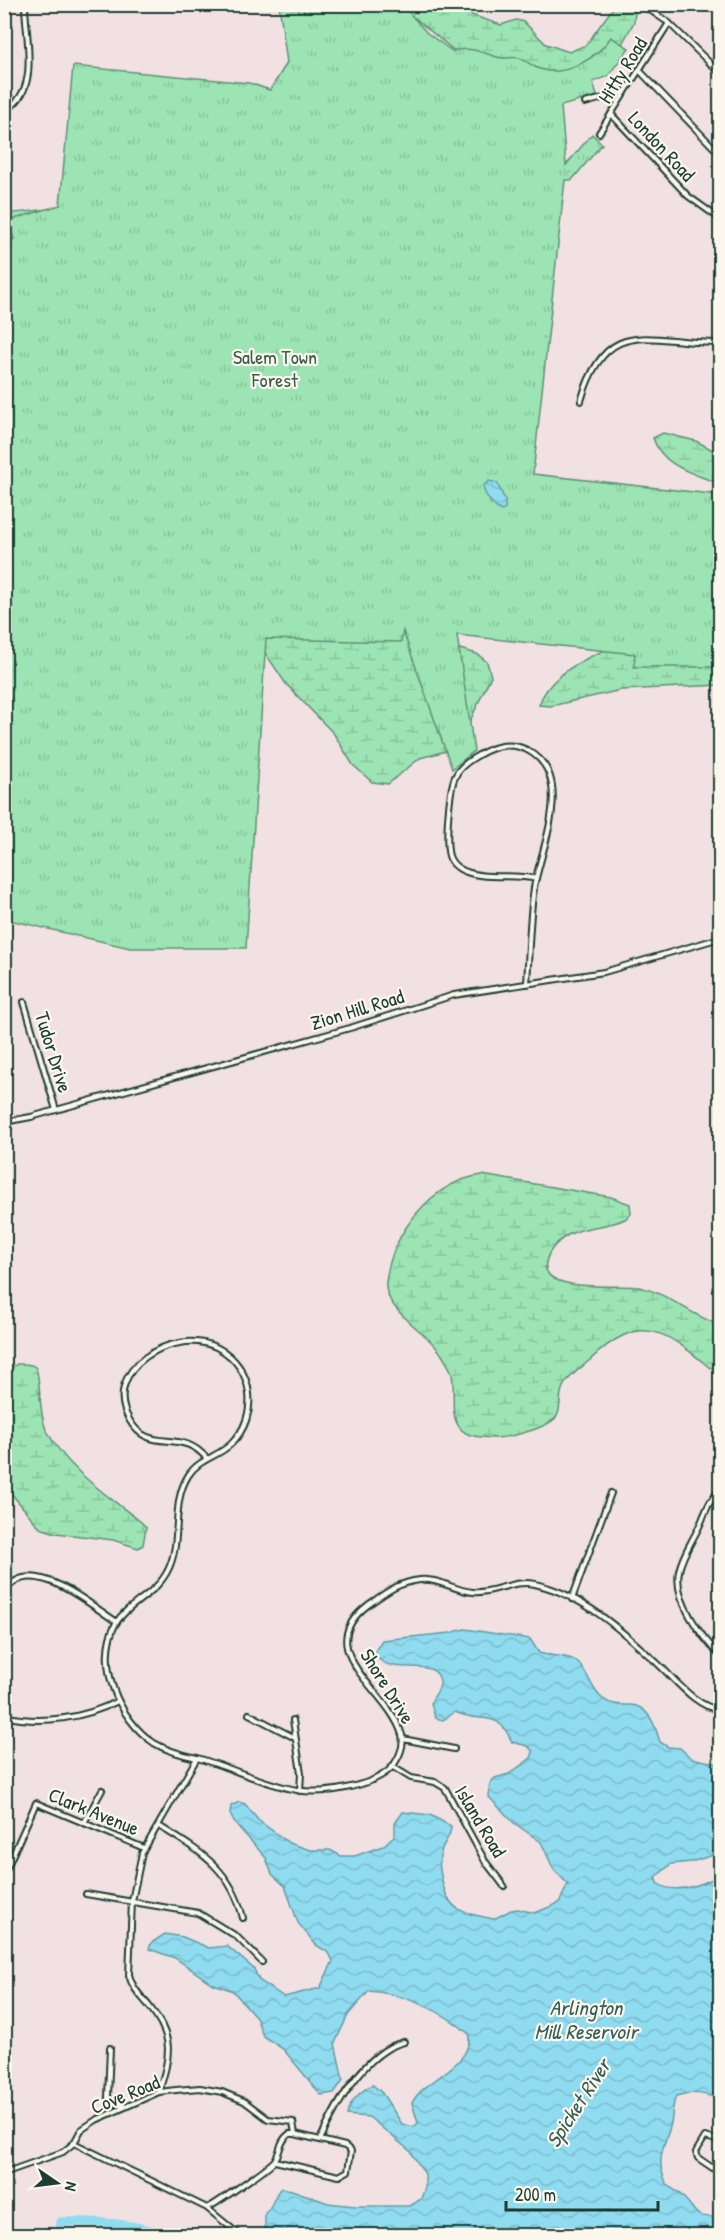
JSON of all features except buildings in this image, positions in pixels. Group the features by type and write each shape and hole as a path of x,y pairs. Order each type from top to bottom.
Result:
{"street":[{"path":"4,111 18,100 27,85 25,4"},
{"path":"641,4 669,23 720,73"},
{"name":"Hitty Road","path":"599,133 669,23"},
{"path":"639,70 720,154"},
{"path":"585,103 626,91"},
{"name":"London Road","path":"611,114 688,196 720,219"},
{"path":"581,401 595,363 608,351 623,342 640,338 658,338 720,343"},
{"path":"527,984 536,879 545,852 551,815 552,790 548,773 540,759 527,750 511,746 494,747 464,765 454,778 448,846 450,859 458,868 469,873 536,879"},
{"name":"Zion Hill Road","path":"4,1122 56,1110 350,1028 454,995 604,972 720,938"},
{"name":"Tudor Drive","path":"24,1002 56,1110"},
{"path":"207,1459 199,1449 186,1442 159,1441 146,1437 134,1427 127,1415 124,1394 131,1375 145,1357 164,1345 182,1341 212,1345 233,1359 247,1381 250,1407 245,1426 229,1447 191,1471 182,1489 174,1551 166,1575 151,1594 117,1622 109,1654 111,1678 118,1701 130,1720 154,1743 300,1791 359,1786 377,1779 393,1767"},
{"path":"720,1490 706,1508 682,1561 678,1577 681,1596 693,1619 720,1656"},
{"path":"572,1599 612,1492"},
{"path":"4,1593 15,1581 25,1577 45,1578 117,1622"},
{"name":"Shore Drive","path":"393,1767 403,1746 403,1739 396,1722 358,1671 347,1649 346,1637 356,1615 388,1590 423,1579 480,1593 526,1582 588,1606 620,1629 701,1703 720,1710"},
{"path":"4,1716 42,1718 83,1715 118,1701"},
{"path":"249,1714 295,1738"},
{"path":"293,1720 301,1773 300,1791"},
{"path":"403,1739 454,1749"},
{"path":"159,2092 168,2067 167,2043 160,2021 130,1980 132,1901 144,1848 197,1758"},
{"name":"Island Road","path":"393,1767 411,1778 435,1782 445,1788 485,1861 504,1886"},
{"path":"84,1823 102,1790"},
{"name":"Clark Avenue","path":"5,1872 36,1803 144,1848"},
{"path":"159,1826 203,1854 221,1869 235,1894 243,1918"},
{"path":"86,1894 198,1913 236,1936 262,1962"},
{"path":"320,2140 330,2116 359,2075 379,2056 401,2043"},
{"path":"110,2049 108,2097 111,2102 126,2107"},
{"name":"Cove Road","path":"7,2172 63,2151 74,2143 86,2126 126,2107 159,2092 189,2088 222,2092 244,2101 268,2119 292,2122 295,2134 349,2149 347,2173 334,2175 275,2161"},
{"path":"207,2208 221,2202 241,2183 275,2161 281,2141 289,2134 295,2134"},
{"path":"720,2142 705,2137 696,2152 698,2158 720,2173"},
{"path":"74,2143 207,2208 241,2235"},
{"path":"4,2161 7,2172"}],"green space":[{"name":"Salem Town Forest","path":"279,4 396,5 397,9 406,9 427,33 452,51 470,49 500,58 520,58 537,68 550,71 560,71 580,64 598,52 611,37 629,48 608,76 593,82 597,96 561,106 566,165 592,134 602,144 572,180 565,180 533,474 720,495 720,667 634,667 635,654 457,635 474,751 452,769 403,631 401,642 266,639 246,948 130,948 5,919 5,244 14,239 8,221 60,205 73,66 249,83 270,90 287,63"},
{"path":"295,5 442,5 501,25 516,20 524,22 546,44 569,52 586,45 615,5 629,5 635,13 634,22 617,53 608,62 557,80 510,67 476,64 463,58 416,19 402,15 395,16 379,25 368,37 319,114 300,138 278,159 242,182 226,210 215,217 181,224 165,236 150,243 110,244 65,251 24,266 5,267 5,214 86,202 127,190 167,175 204,156 237,132 266,102 289,67 293,52 292,20"},
{"path":"663,433 696,441 720,454 720,484 680,468 664,456 657,448 653,438"},
{"path":"720,616 720,685 621,690 551,706 539,705 550,686 568,670 591,656 646,636"},
{"path":"244,621 391,629 477,654 487,662 491,676 462,738 446,751 420,758 388,784 372,782 353,765 334,734 286,684"},
{"path":"482,1175 611,1197 630,1204 631,1214 625,1219 575,1232 561,1240 551,1250 547,1259 548,1273 555,1279 584,1286 639,1287 650,1290 720,1325 720,1366 710,1368 664,1335 651,1331 637,1331 607,1345 569,1378 562,1389 557,1416 553,1420 528,1432 500,1438 475,1436 463,1431 454,1416 453,1378 449,1367 435,1346 399,1312 387,1292 386,1282 396,1246 417,1213 446,1188"},
{"path":"17,1364 31,1365 37,1370 43,1422 55,1444 88,1480 146,1527 143,1545 138,1548 113,1540 56,1533 40,1528 5,1486 5,1373"}],"water":[{"path":"489,481 497,483 505,500 505,509 502,511 485,493 483,486"},
{"name":"Arlington Mill Reservoir","path":"465,1629 530,1639 539,1653 572,1659 582,1667 594,1690 603,1699 616,1704 637,1706 647,1713 654,1724 660,1742 668,1747 680,1748 691,1758 720,1764 720,1853 691,1862 671,1864 656,1877 657,1883 664,1887 680,1889 698,1885 720,1875 720,2101 699,2094 676,2096 671,2123 662,2151 661,2166 666,2182 689,2203 697,2214 720,2217 720,2235 265,2235 265,2213 281,2188 328,2203 355,2206 410,2206 421,2199 425,2187 425,2174 411,2152 369,2117 347,2115 348,2110 356,2097 373,2085 382,2093 402,2124 414,2127 418,2123 412,2103 426,2086 463,2056 468,2046 469,2034 435,2011 409,1999 369,1991 348,2015 335,2043 343,2080 334,2093 321,2095 283,2049 263,2036 256,2017 233,1991 211,1983 175,1958 149,1949 151,1943 165,1934 183,1937 209,1948 227,1946 254,1969 259,1980 284,1997 320,1988 333,1961 329,1953 316,1945 298,1923 285,1886 272,1874 266,1858 234,1822 230,1814 231,1806 239,1802 245,1804 258,1820 289,1843 310,1850 330,1850 341,1856 355,1856 383,1846 395,1835 395,1823 403,1812 430,1815 451,1826 441,1852 441,1877 449,1899 459,1910 494,1919 511,1910 518,1909 535,1913 559,1903 568,1884 554,1870 541,1842 514,1823 489,1797 490,1783 495,1778 509,1774 531,1758 533,1752 528,1746 512,1742 506,1731 495,1721 455,1712 443,1720 435,1718 431,1703 440,1684 437,1673 421,1667 390,1665 381,1661 374,1653 382,1640 450,1633"}],"waterway":[{"name":"Spicket River","path":"60,2236 61,2222 127,2225 165,2236"}]}
